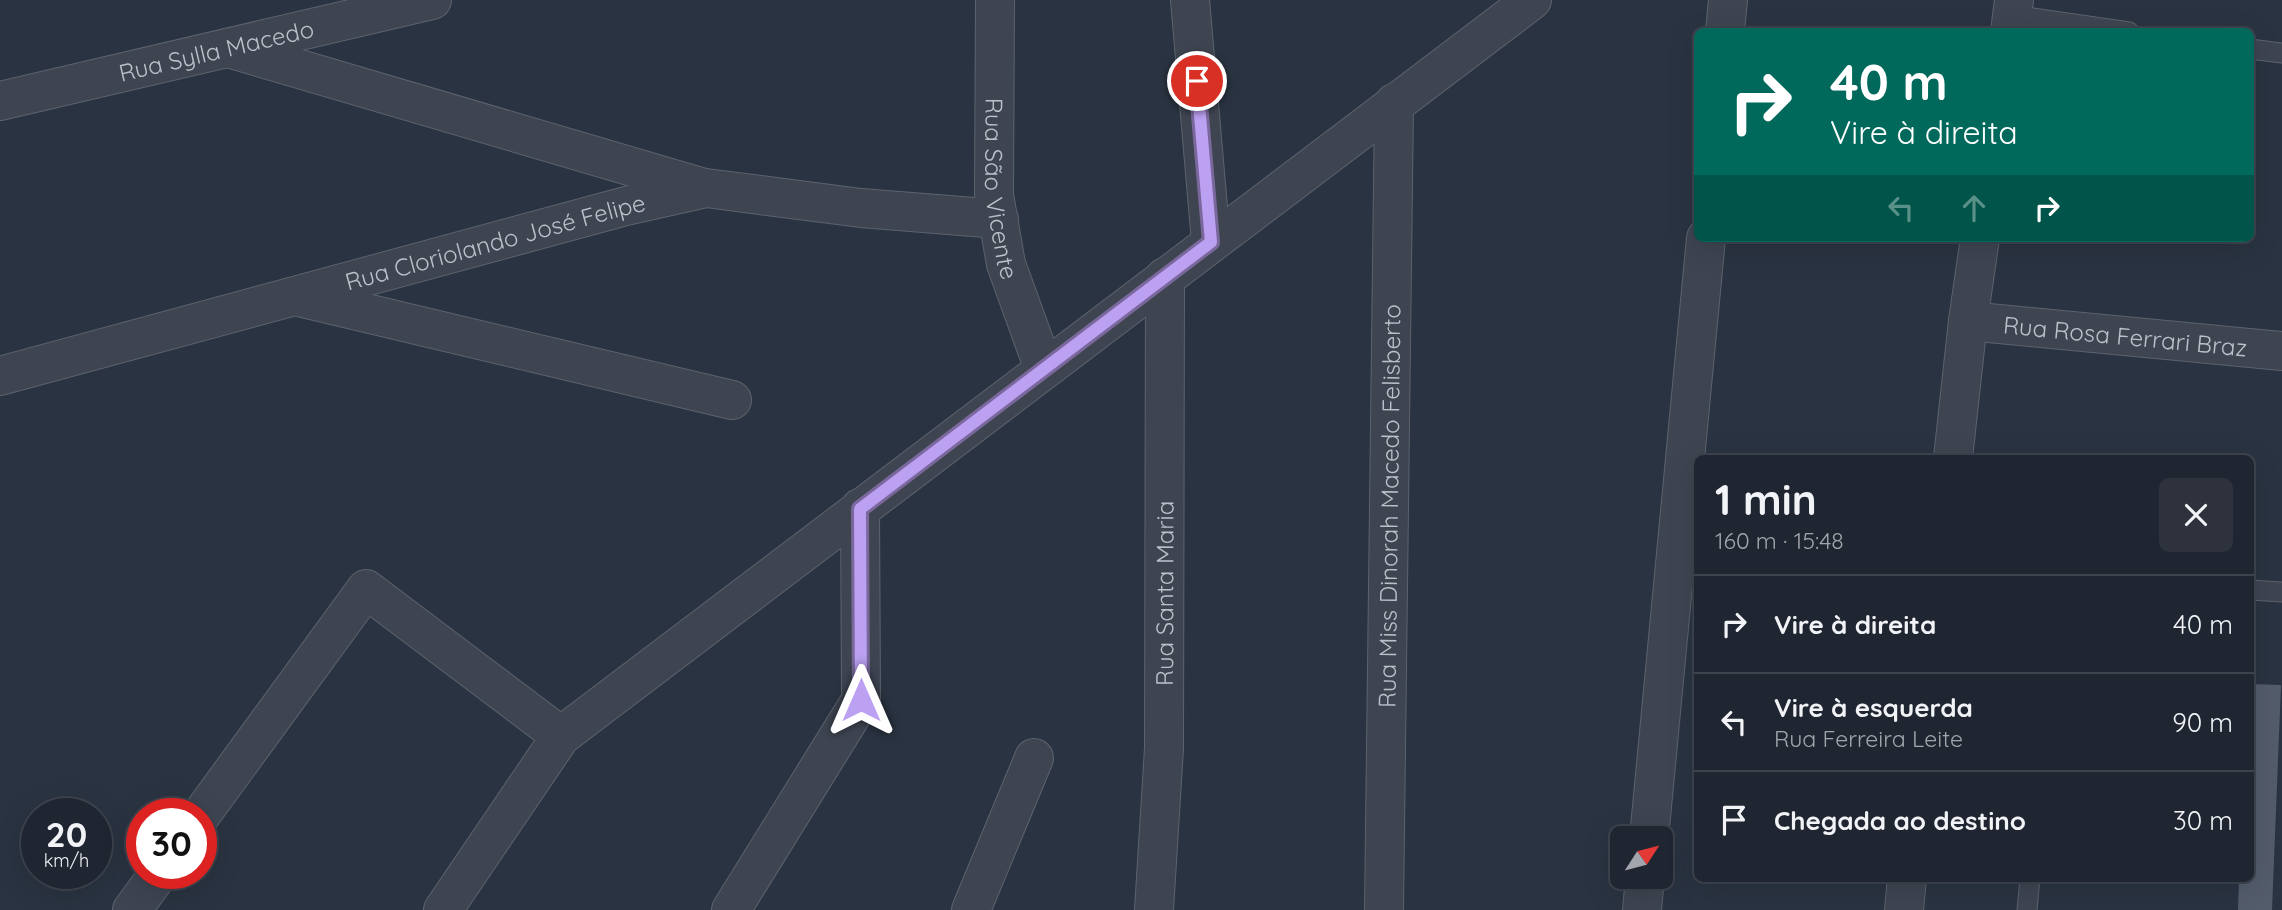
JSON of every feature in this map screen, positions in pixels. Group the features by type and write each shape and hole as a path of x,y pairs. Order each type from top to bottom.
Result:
{"street":[{"name":"Rua Sylla Macedo","path":"0,101 228,48 305,14 432,0"},
{"name":"Rua São Vicente","path":"995,0 995,195 1006,264 1044,369"},
{"path":"1190,0 1211,242"},
{"path":"443,910 561,736 1532,0"},
{"path":"1725,28 1728,0"},
{"path":"228,48 706,188"},
{"name":"Rua Miss Dinorah Macedo Felisberto","path":"1384,910 1394,103"},
{"name":"Rua Cloriolando José Felipe","path":"0,376 626,206 706,188 860,208 999,219"},
{"path":"1650,826 1706,242"},
{"path":"1953,455 1979,242"},
{"name":"Rua Santa Maria","path":"1154,910 1164,748 1165,277"},
{"path":"297,296 732,400"},
{"name":"Rua Rosa Ferrari Braz","path":"1968,321 2282,351"},
{"path":"731,910 861,700 860,509"},
{"path":"213,798 366,589 561,736"},
{"path":"971,910 1034,758"},
{"path":"1904,910 1907,882"},
{"path":"132,910 147,889"},
{"path":"1642,910 1644,889"}],"lane":[{"path":"2012,16 2100,28"},
{"path":"2254,50 2282,53"},
{"path":"2254,590 2282,592"},
{"path":"2027,910 2030,882"}],"building":[{"path":"2254,684 2281,685 2272,910 2238,910 2239,882 2254,882"}],"route":[{"path":"861,700 860,509 1211,242 1197,81"}]}
